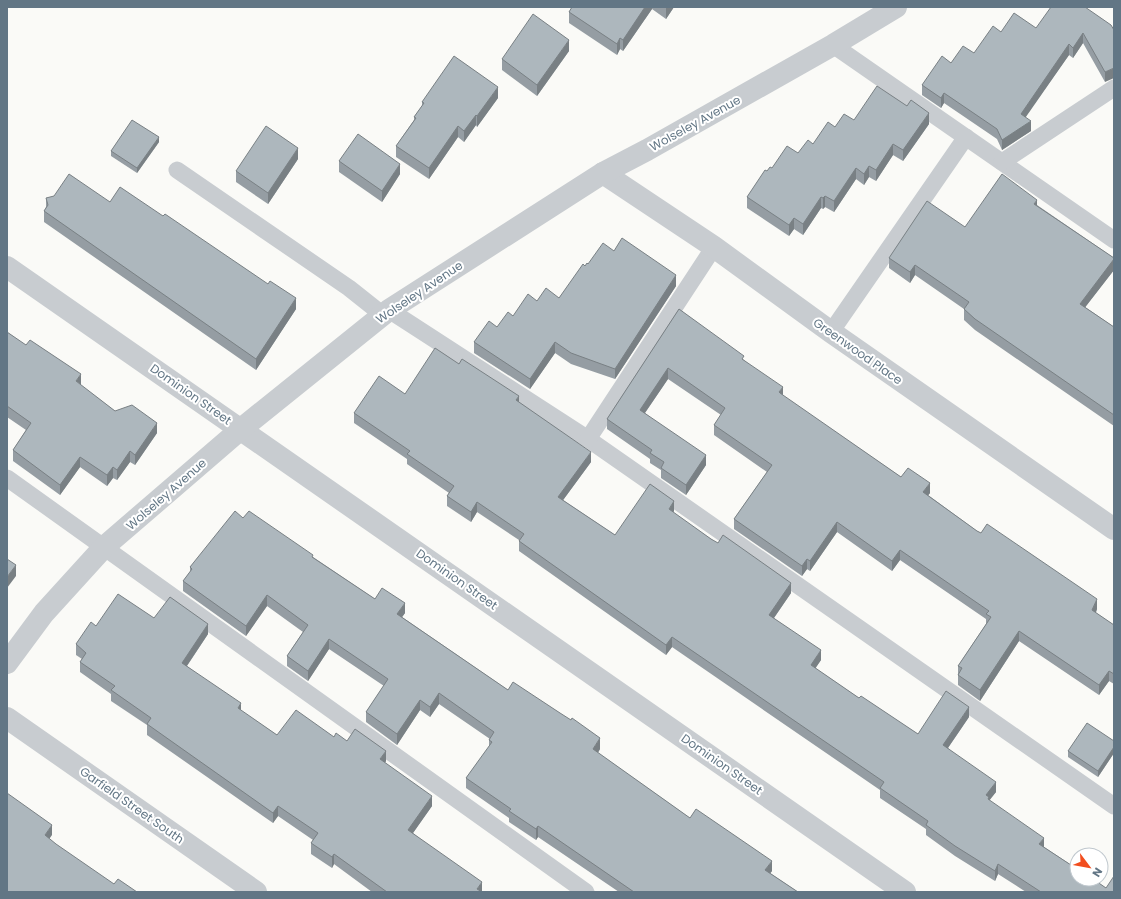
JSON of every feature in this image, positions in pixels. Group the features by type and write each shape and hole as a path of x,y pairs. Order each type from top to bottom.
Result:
{"street":[{"name":"Wolseley Avenue","path":"7,663 44,613 104,547 241,429 386,312 603,173 648,150 834,45 896,7"},
{"name":"Greenwood Place","path":"603,173 714,247 831,332 1114,529"},
{"name":"Dominion Street","path":"7,267 905,892"},
{"name":"Garfield Street South","path":"7,718 256,892"}],"lane":[{"path":"834,45 1114,240"},
{"path":"1002,162 1114,88"},
{"path":"831,332 966,137"},
{"path":"177,170 349,288 588,439 1114,806"},
{"path":"588,439 714,247"},
{"path":"7,478 586,892"}],"building":[{"path":"572,7 645,7 623,40 620,38 617,44 569,12"},
{"path":"1051,7 1085,7 1111,25 1114,30 1114,68 1105,72 1083,33 1073,48 1069,44 1021,114 1031,121 1002,140 997,129 944,93 941,98 922,85 942,56 951,63 963,46 974,53 993,26 1001,32 1014,13 1036,28"},
{"path":"533,14 569,40 537,85 502,59"},
{"path":"454,56 498,87 464,131 458,126 429,168 396,146 416,118 414,117 424,103 422,102"},
{"path":"877,86 907,106 911,100 929,113 903,150 893,144 876,170 869,166 864,174 856,168 834,201 825,196 823,198 821,197 803,224 794,218 789,225 747,197 765,170 767,171 770,167 772,168 787,146 798,153 808,140 813,144 828,122 835,127 844,114 854,120"},
{"path":"132,120 159,137 137,168 111,151"},
{"path":"266,126 298,148 268,193 236,171"},
{"path":"358,134 400,164 382,191 339,161"},
{"path":"69,174 110,202 120,187 163,216 165,214 268,284 270,281 296,298 256,359 44,211 48,205 46,198 54,196"},
{"path":"1002,174 1037,200 1034,204 1114,258 1080,304 1114,327 1114,415 975,319 964,309 969,302 915,265 910,272 889,258 927,201 965,227"},
{"path":"622,238 676,275 615,369 571,353 555,342 530,379 474,342 489,321 497,327 508,312 513,316 528,294 537,301 546,288 559,298 583,264 585,266 587,263 588,264 603,243 614,251"},
{"path":"679,309 744,356 742,359 783,387 779,392 780,393 901,477 908,468 930,483 923,492 977,531 981,533 987,524 1097,599 1092,610 1114,625 1114,674 1109,671 1099,685 1019,631 980,690 958,675 962,668 958,666 991,617 986,614 989,611 900,550 892,561 837,522 810,561 807,559 802,566 734,519 772,465 714,425 725,408 668,368 640,410 706,455 686,485 661,468 664,462 650,453 652,450 607,419"},
{"path":"7,332 26,345 30,340 81,374 76,381 115,411 132,405 157,423 135,455 130,451 117,470 113,467 107,475 80,457 60,485 13,450 31,423 7,406"},
{"path":"435,348 459,364 462,359 519,396 516,400 591,452 558,497 615,535 650,484 674,501 669,509 711,539 718,543 723,535 791,583 769,615 821,650 811,665 859,698 861,696 918,734 946,691 969,707 943,745 996,782 986,795 989,797 988,799 1044,838 1039,844 1069,864 1069,887 1106,888 1109,887 1109,884 1114,876 1114,892 1041,892 998,864 995,871 955,846 926,825 928,821 880,788 884,782 672,637 666,645 519,541 524,534 477,502 471,512 447,496 454,486 407,454 410,451 354,413 379,376 405,394"},
{"path":"235,511 243,518 249,511 313,555 312,557 375,599 382,588 405,603 397,614 508,690 513,682 571,720 572,718 600,738 593,749 690,818 696,809 772,861 765,870 798,892 634,892 538,826 536,829 509,811 511,809 466,778 492,742 489,740 494,732 439,693 430,707 420,700 397,734 366,712 388,679 329,639 308,671 287,656 308,625 267,595 246,626 183,581 192,569 190,567"},
{"path":"7,559 16,565 7,577"},
{"path":"118,594 154,618 170,597 208,624 182,663 241,703 238,708 277,735 296,710 334,737 336,733 347,741 355,729 386,751 380,759 432,796 408,830 482,882 477,889 482,892 387,892 334,854 332,857 311,843 318,833 278,806 273,813 147,724 151,718 111,690 115,686 80,662 86,653 76,644 91,622 96,626"},
{"path":"1087,723 1114,741 1114,747 1098,771 1068,751"},
{"path":"7,793 52,825 45,835 56,844 114,884 118,879 137,892 7,892"}]}
